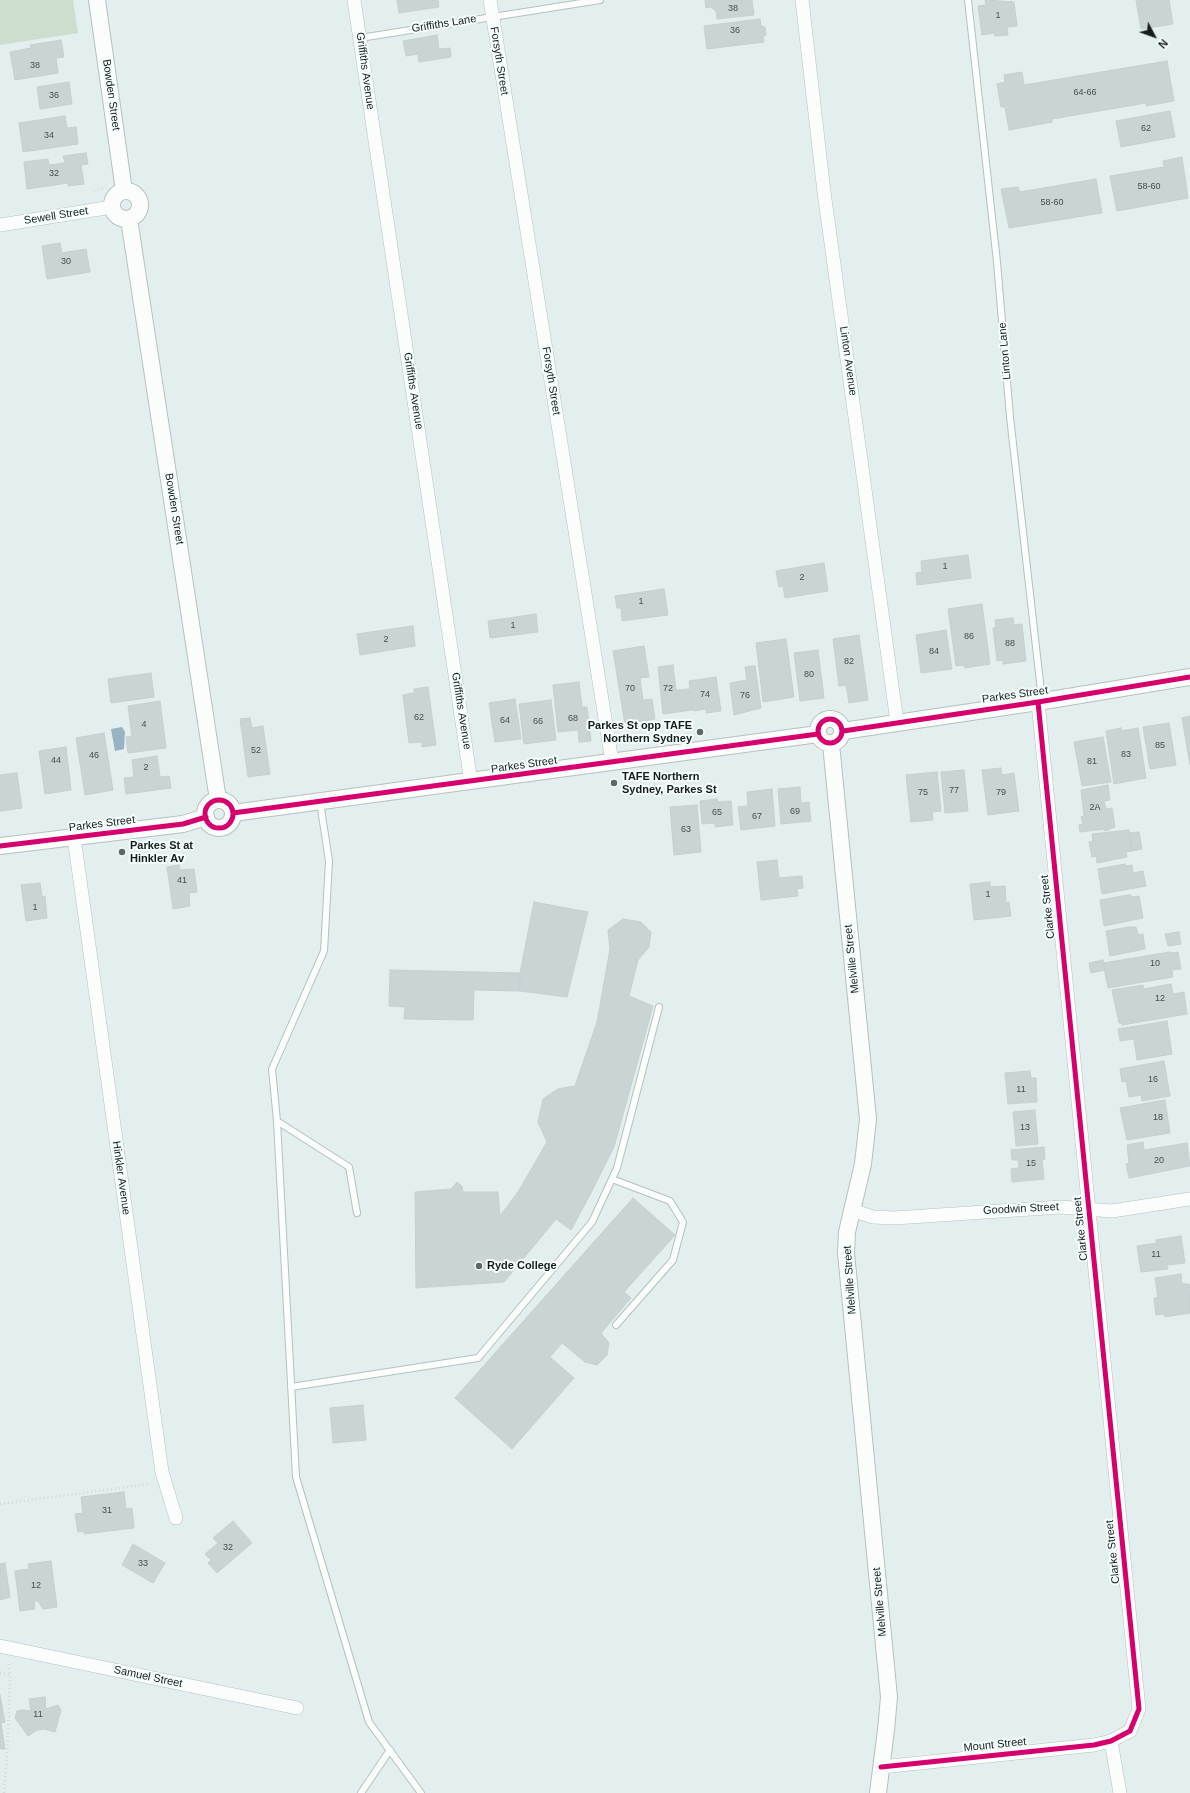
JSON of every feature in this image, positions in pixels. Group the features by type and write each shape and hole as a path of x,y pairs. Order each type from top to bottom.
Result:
{"street":[{"name":"Bowden Street","path":"97,0 124,191"},
{"name":"Griffiths Avenue","path":"354,0 472,782"},
{"name":"Forsyth Street","path":"490,0 612,762"},
{"name":"Linton Avenue","path":"802,0 824,192 897,722"},
{"path":"124,191 134,193 140,202 138,212 129,219 118,216 112,207 115,196 124,191"},
{"name":"Sewell Street","path":"0,226 112,207"},
{"name":"Bowden Street","path":"129,219 218,800"},
{"name":"Parkes Street","path":"843,731 1040,702 1190,677"},
{"name":"Clarke Street","path":"1040,702 1139,1709 1130,1731 1111,1741"},
{"path":"829,719 840,724 843,731 841,738 831,744 821,740 818,734 819,726 829,719"},
{"name":"Parkes Street","path":"233,813 472,782 818,734"},
{"name":"Melville Street","path":"831,744 868,1119 863,1164 847,1232 846,1253 889,1697 878,1793"},
{"path":"218,800 226,802 232,809 233,813 231,821 221,827 210,824 206,817 210,804 218,800"},
{"name":"Parkes Street","path":"0,846 183,824 206,817"},
{"name":"Hinkler Avenue","path":"74,837 162,1472 176,1518"},
{"name":"Goodwin Street","path":"851,1210 873,1217 894,1218 1061,1207 1112,1211 1190,1199"},
{"name":"Samuel Street","path":"0,1646 297,1708"},
{"path":"1111,1741 1120,1793"},
{"name":"Mount Street","path":"881,1768 1086,1746 1111,1741"}],"lane":[{"name":"Griffiths Lane","path":"360,38 600,0"},
{"name":"Linton Lane","path":"968,0 996,254 1010,417 1040,702"},
{"path":"320,802 329,861 324,951 272,1069 277,1121 296,1477 369,1722 422,1793"},
{"path":"291,1387 478,1358 592,1222 617,1168 659,1007"},
{"path":"277,1121 349,1167 357,1213"},
{"path":"612,1179 670,1201 682,1222 673,1260 616,1325"},
{"path":"361,1793 390,1750"}],"path":[{"path":"94,191 104,188"},
{"path":"0,1504 165,1482"},
{"path":"0,1673 10,1675 8,1739 4,1793"}],"green space":[{"path":"0,0 73,0 78,33 0,45"}],"water":[{"path":"122,727 125,732 124,749 115,751 111,729"}],"building":[{"path":"397,0 438,0 439,7 399,13"},
{"path":"705,0 752,0 754,15 717,19 716,11 711,7 706,8"},
{"path":"985,0 1014,2 1017,26 1007,27 1008,35 995,36 994,33 982,35 978,6 986,5"},
{"path":"1136,0 1169,0 1173,24 1141,29"},
{"path":"760,19 761,26 765,27 766,35 763,36 764,42 707,49 704,26"},
{"path":"437,35 439,49 450,48 451,57 419,62 418,54 406,56 403,41"},
{"path":"61,40 64,57 56,58 58,73 15,80 10,52 31,48 30,45"},
{"path":"1167,61 1174,101 1146,106 1146,103 1052,119 1052,122 1009,130 1005,107 1001,107 997,84 1005,82 1004,75 1022,72 1024,85"},
{"path":"69,82 72,104 40,109 37,87"},
{"path":"1170,111 1175,137 1121,147 1116,121"},
{"path":"65,116 67,128 76,127 78,144 23,152 19,123"},
{"path":"86,153 88,164 81,165 84,184 68,186 68,183 27,189 24,162 48,159 49,165 65,163 63,156"},
{"path":"1182,157 1188,198 1117,211 1110,176 1164,167 1163,161"},
{"path":"1096,179 1102,213 1009,228 1001,189 1018,187 1020,192"},
{"path":"60,243 62,253 86,249 90,272 47,279 42,246"},
{"path":"968,555 971,578 917,585 916,573 922,572 921,561"},
{"path":"824,563 828,591 785,598 783,586 779,587 776,571"},
{"path":"664,589 668,615 622,621 621,608 617,608 615,596"},
{"path":"982,604 990,664 965,668 964,665 956,666 948,609"},
{"path":"536,614 538,632 490,638 488,621"},
{"path":"1013,618 1014,625 1022,624 1026,661 1003,664 1003,660 997,661 993,628 996,627 995,620"},
{"path":"413,626 415,646 360,655 357,634"},
{"path":"946,630 952,669 921,673 916,635"},
{"path":"859,635 868,700 849,703 846,685 839,686 833,639"},
{"path":"786,639 794,697 763,702 756,643"},
{"path":"644,646 649,677 640,678 643,700 652,699 655,719 625,724 613,651"},
{"path":"818,650 824,698 800,701 794,653"},
{"path":"673,665 676,690 689,689 692,710 663,714 658,667"},
{"path":"755,666 761,708 734,715 730,683 747,680 745,667"},
{"path":"151,673 154,697 111,703 108,679"},
{"path":"716,677 721,711 706,713 706,709 693,711 689,681"},
{"path":"579,682 582,707 587,707 591,741 579,742 578,730 558,732 553,685"},
{"path":"428,687 436,745 422,747 422,742 409,743 403,695 414,693 414,689"},
{"path":"515,699 521,739 495,742 489,703"},
{"path":"551,700 556,740 524,744 519,704"},
{"path":"160,701 166,748 128,753 126,737 132,736 128,706"},
{"path":"1190,716 1190,765 1182,718"},
{"path":"250,718 252,728 263,726 270,774 248,777 240,719"},
{"path":"1169,723 1176,765 1150,769 1143,727"},
{"path":"1121,728 1121,731 1138,728 1146,778 1114,784 1106,731"},
{"path":"104,733 113,790 85,795 76,738"},
{"path":"1103,737 1111,782 1082,786 1074,742"},
{"path":"66,747 71,790 45,794 39,751"},
{"path":"157,756 160,777 169,776 171,788 126,794 124,778 134,777 132,760"},
{"path":"1001,768 1002,775 1014,773 1019,811 988,815 982,770"},
{"path":"964,770 968,811 945,813 941,772"},
{"path":"937,772 941,811 932,812 933,820 911,822 906,775"},
{"path":"17,773 22,808 0,811 0,775"},
{"path":"1108,785 1110,800 1104,801 1106,809 1112,808 1115,827 1105,831 1105,829 1080,832 1079,825 1083,824 1081,817 1084,816 1081,790"},
{"path":"800,787 801,803 809,802 811,821 781,824 778,789"},
{"path":"772,789 775,826 741,830 738,807 748,806 747,792"},
{"path":"717,799 718,802 731,801 733,825 715,827 715,823 702,824 700,801"},
{"path":"697,805 701,852 674,855 670,807"},
{"path":"1129,830 1132,851 1126,852 1127,857 1097,863 1096,856 1092,857 1089,842 1093,841 1092,834"},
{"path":"1139,832 1142,849 1132,851 1129,833"},
{"path":"777,860 779,878 802,876 803,888 797,889 798,896 761,900 757,862"},
{"path":"1125,864 1125,866 1132,865 1133,873 1143,871 1146,886 1102,894 1098,869"},
{"path":"179,865 180,870 194,869 197,892 189,893 190,906 173,909 167,867"},
{"path":"990,882 990,887 1005,886 1006,903 1009,902 1011,916 974,920 970,884"},
{"path":"40,883 42,897 45,896 47,918 26,921 21,885"},
{"path":"1131,895 1131,897 1139,896 1143,918 1104,926 1100,900"},
{"path":"534,902 588,912 567,997 520,991 520,973"},
{"path":"623,919 641,922 651,932 649,947 638,960 629,996 653,1006 614,1147 571,1230 556,1219 504,1282 416,1288 415,1192 451,1189 457,1182 462,1186 463,1192 498,1192 500,1216 518,1192 547,1142 538,1122 543,1099 558,1089 575,1086 597,1022 610,949 608,930"},
{"path":"1136,927 1138,935 1143,934 1145,949 1110,956 1106,931"},
{"path":"1179,932 1181,944 1168,946 1165,934"},
{"path":"1178,952 1181,969 1172,970 1173,977 1108,988 1103,963"},
{"path":"1103,960 1105,970 1091,973 1089,963"},
{"path":"390,970 520,973 520,991 474,990 473,1020 404,1019 405,1007 389,1006"},
{"path":"1171,984 1173,994 1184,992 1187,1014 1122,1025 1122,1023 1119,1023 1112,990 1143,985 1144,989"},
{"path":"1167,1021 1172,1054 1137,1060 1134,1039 1120,1041 1118,1029"},
{"path":"1164,1061 1170,1096 1142,1101 1141,1095 1129,1097 1126,1081 1122,1082 1120,1069"},
{"path":"1030,1071 1031,1078 1036,1078 1037,1102 1008,1104 1005,1073"},
{"path":"1165,1100 1170,1133 1127,1140 1120,1108"},
{"path":"1035,1110 1038,1144 1016,1146 1013,1112"},
{"path":"1143,1142 1144,1150 1187,1143 1190,1166 1129,1178 1126,1164 1129,1163 1127,1145"},
{"path":"1044,1147 1045,1159 1042,1160 1044,1179 1012,1182 1011,1169 1019,1168 1018,1160 1012,1160 1011,1150"},
{"path":"633,1198 675,1235 624,1292 631,1298 601,1333 609,1343 607,1355 597,1365 585,1362 562,1343 550,1357 574,1378 512,1449 455,1398"},
{"path":"1181,1236 1185,1263 1167,1265 1168,1269 1141,1272 1137,1246 1157,1243 1156,1240"},
{"path":"1181,1274 1182,1284 1189,1284 1190,1313 1165,1317 1164,1314 1156,1315 1154,1298 1158,1298 1155,1278"},
{"path":"363,1405 366,1440 333,1443 330,1408"},
{"path":"124,1492 126,1509 132,1508 134,1528 84,1534 84,1531 78,1532 75,1514 83,1513 81,1497"},
{"path":"233,1521 252,1543 217,1573 208,1563 211,1560 205,1554 218,1543 213,1538"},
{"path":"133,1544 165,1563 153,1583 122,1565"},
{"path":"51,1561 57,1607 43,1609 38,1601 34,1601 35,1609 20,1611 15,1571 29,1569 28,1564"},
{"path":"5,1563 10,1597 0,1600 0,1564"},
{"path":"0,1695 5,1722 1,1723 5,1749 0,1749"},
{"path":"45,1697 46,1709 58,1705 61,1710 55,1732 44,1729 37,1730 28,1736 15,1718 17,1711 31,1711 29,1699"}],"cycle path":[{"path":"843,731 1038,702 1190,677"},
{"path":"881,1767 1094,1745 1111,1741 1130,1731 1139,1709 1038,702"},
{"path":"830,719 839,722 842,731 839,740 830,743 821,740 818,731 821,722 830,719"},
{"path":"233,813 818,734"},
{"path":"219,800 229,804 233,814 229,824 219,828 209,824 205,814 209,804 219,800"},
{"path":"0,846 183,824 206,817"}],"place":[{"name":"Parkes St opp TAFE Northern Sydney","path":"700,732"},
{"name":"TAFE Northern Sydney, Parkes St","path":"614,783"},
{"name":"Parkes St at Hinkler Av","path":"122,852"},
{"name":"Ryde College","path":"479,1266"}]}
